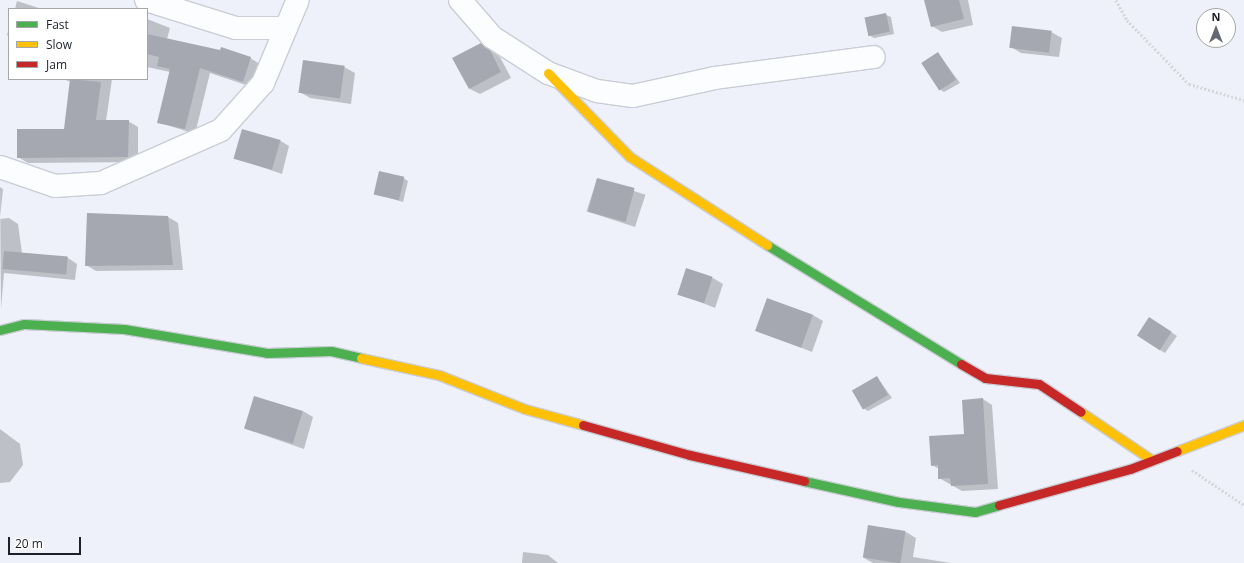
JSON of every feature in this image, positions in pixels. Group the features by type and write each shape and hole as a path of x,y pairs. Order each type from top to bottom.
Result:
{"street":[{"path":"146,0 236,28 286,28"},
{"path":"0,168 55,186 101,183 221,130 262,83 298,0"},
{"path":"460,0 492,37 548,73 597,91 633,96 715,78 874,57"},
{"path":"548,73 630,157 752,236 985,378 1038,384 1152,460"},
{"path":"0,330 24,324 124,329 267,353 331,351 439,375 525,409 690,455 899,502 975,512 1152,460 1244,425"}],"path":[{"path":"1116,0 1127,20 1190,84 1244,100"},
{"path":"1169,454 1244,505"}],"building":[{"path":"924,0 959,0 964,19 931,27"},
{"path":"886,13 890,32 868,36 864,18"},
{"path":"1012,26 1052,31 1049,53 1009,48"},
{"path":"148,34 220,50 221,47 251,57 243,82 200,68 185,129 157,123 170,69 157,66 159,57 148,54"},
{"path":"481,43 490,50 501,72 469,89 452,58"},
{"path":"938,52 956,80 939,91 921,63"},
{"path":"303,60 345,66 340,99 298,93"},
{"path":"70,80 101,82 96,120 129,120 128,157 17,158 17,129 64,129"},
{"path":"242,129 280,140 272,170 233,159"},
{"path":"379,171 404,177 399,200 374,194"},
{"path":"597,178 635,188 626,222 588,212"},
{"path":"87,213 168,216 173,265 85,266"},
{"path":"4,251 68,257 66,275 2,269"},
{"path":"686,268 713,277 704,303 677,295"},
{"path":"767,298 813,315 801,348 755,331"},
{"path":"1149,317 1172,332 1160,350 1137,335"},
{"path":"877,376 888,395 863,410 852,391"},
{"path":"254,396 303,411 293,443 244,429"},
{"path":"983,398 988,484 951,486 950,478 938,479 938,465 931,466 929,436 964,434 962,400"},
{"path":"868,525 906,531 900,563 863,558"}],"traffic: fast":[{"path":"767,245 961,364"},
{"path":"0,330 24,324 124,329 267,353 331,351 361,358"},
{"path":"804,481 899,502 975,512 999,505"}],"traffic: slow":[{"path":"548,73 630,157 767,245"},
{"path":"361,358 439,375 525,409 583,425"},
{"path":"1081,412 1152,460"},
{"path":"1177,451 1244,425"}],"traffic: jam":[{"path":"961,364 985,378 1039,384 1081,412"},
{"path":"583,425 690,455 804,481"},
{"path":"999,505 1130,469 1177,451"}]}
